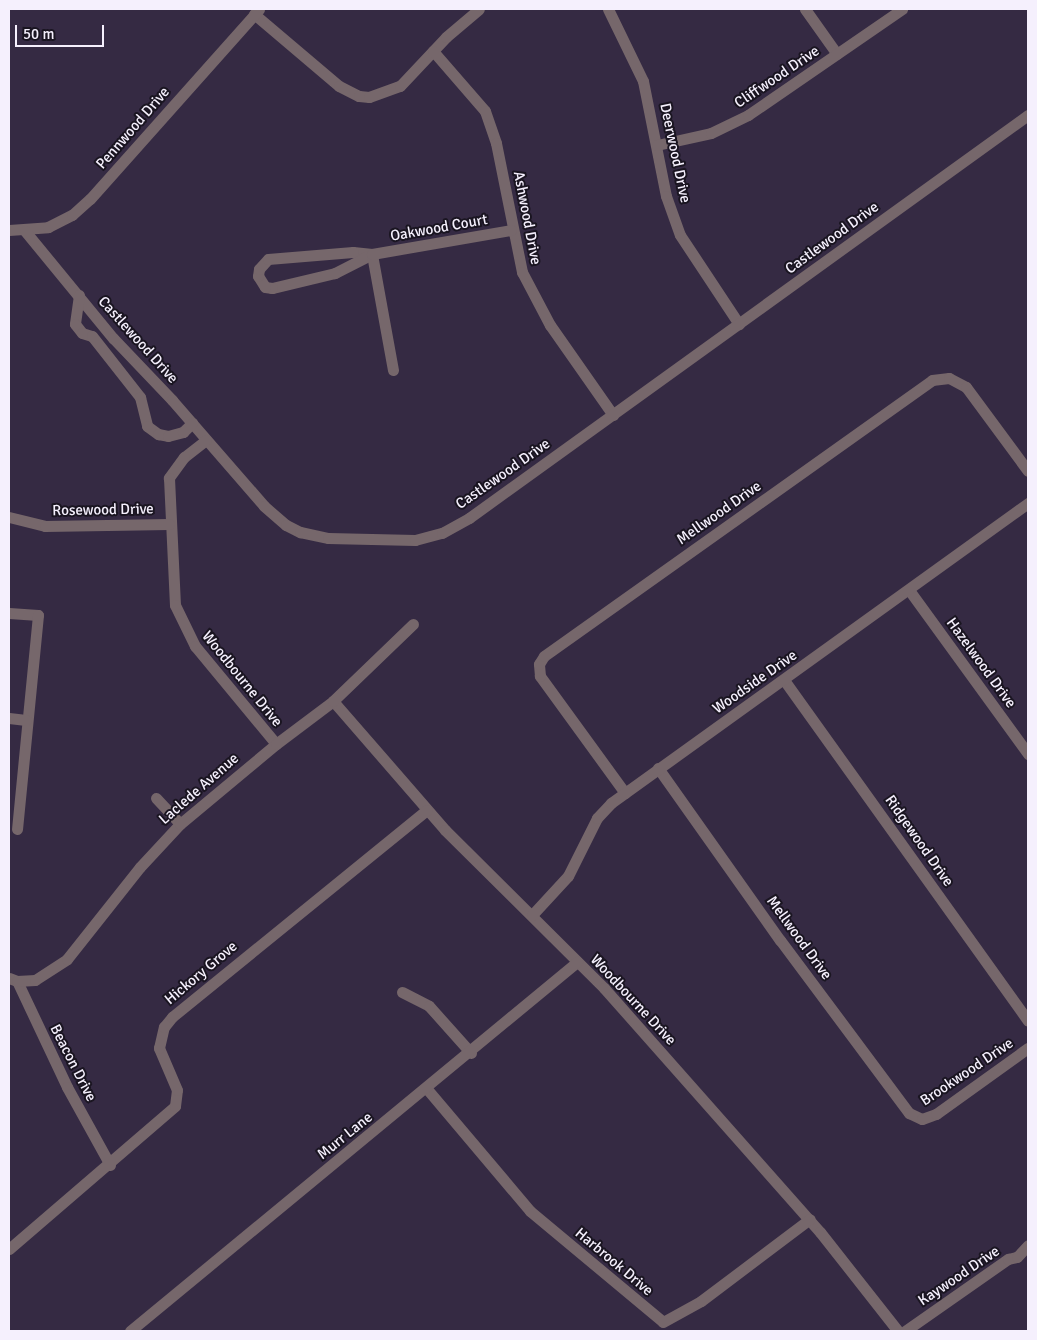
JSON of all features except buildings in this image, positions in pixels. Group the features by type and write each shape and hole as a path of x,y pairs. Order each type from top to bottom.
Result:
{"street":[{"path":"257,11 330,79 359,96 390,92 479,9"},
{"name":"Deerwood Drive","path":"608,9 643,81 666,196 680,235 739,324"},
{"path":"805,9 837,54"},
{"name":"Cliffwood Drive","path":"656,145 711,133 732,124 773,100 902,9"},
{"name":"Pennwood Drive","path":"9,230 25,231 57,223 90,199 257,11"},
{"name":"Ashwood Drive","path":"433,51 472,93 490,122 496,143 511,230 522,272 538,305 613,415"},
{"name":"Castlewood Drive","path":"25,231 113,338 192,423 264,506 300,532 328,538 415,540 442,533 469,518 1028,115"},
{"name":"Oakwood Court","path":"372,254 335,273 272,288 265,287 258,276 258,269 268,260 353,252 372,254 511,230"},
{"path":"372,254 393,370"},
{"path":"79,295 74,324 82,333 92,336 140,397 147,426 158,434 168,436 183,432 192,423"},
{"name":"Mellwood Drive","path":"625,793 540,676 539,664 544,656 932,380 949,378 966,388 1028,471"},
{"name":"Woodbourne Drive","path":"206,440 184,457 169,478 169,524 173,594 182,626 195,646 276,744"},
{"name":"Woodside Drive","path":"532,915 568,876 601,812 658,768 784,680 1028,503"},
{"name":"Rosewood Drive","path":"9,517 45,526 169,524"},
{"name":"Hazelwood Drive","path":"909,590 1028,754"},
{"path":"9,613 38,615 12,827"},
{"name":"Laclede Avenue","path":"13,979 35,980 67,959 140,867 180,824 276,744 334,701 413,624"},
{"name":"Ridgewood Drive","path":"784,680 1028,1022"},
{"name":"Woodbourne Drive","path":"334,701 427,810 577,962 810,1219 898,1331"},
{"path":"9,718 26,720"},
{"name":"Mellwood Drive","path":"658,768 871,1064 909,1113 922,1119"},
{"path":"156,798 180,824"},
{"name":"Hickory Grove","path":"9,1249 110,1165 175,1106 177,1090 159,1048 162,1033 172,1017 427,810"},
{"name":"Murr Lane","path":"130,1331 471,1053 577,962"},
{"name":"Beacon Drive","path":"13,979 67,1087 110,1165"},
{"path":"402,992 429,1006 471,1053"},
{"name":"Brookwood Drive","path":"922,1119 961,1098 1028,1048"},
{"name":"Harbrook Drive","path":"427,1089 530,1211 663,1322 749,1267 810,1219"},
{"name":"Kaywood Drive","path":"905,1331 1008,1259 1017,1257 1028,1245"}]}
